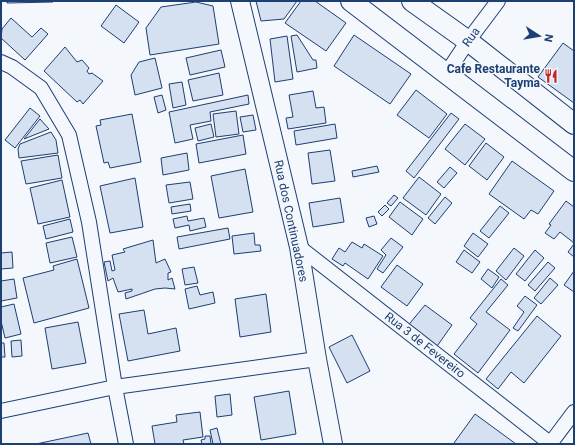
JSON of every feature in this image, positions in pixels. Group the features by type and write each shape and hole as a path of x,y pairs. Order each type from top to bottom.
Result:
{"main road":[{"path":"351,1 574,171"},
{"path":"412,1 468,41 574,124"}],"street":[{"name":"Rua dos Continuadores","path":"240,1 299,247 317,359 333,444"},
{"name":"Rua","path":"446,74 468,41 498,1"},
{"path":"1,62 12,67 41,88 69,135 89,222 115,387 126,444"},
{"name":"Rua 3 de Fevereiro","path":"299,247 551,444"},
{"path":"1,411 115,387 317,359"},
{"path":"551,444 574,412"}],"building":[{"path":"7,1 53,1 53,2 7,3"},
{"path":"256,1 297,1 284,19 261,21"},
{"path":"301,1 315,1 346,23 326,51 285,23"},
{"path":"196,2 213,6 219,44 150,55 146,28 161,7"},
{"path":"116,5 139,22 124,43 101,26"},
{"path":"11,18 32,37 41,28 48,34 25,60 1,38 2,29"},
{"path":"297,35 313,60 316,60 317,68 297,72 291,36"},
{"path":"354,35 411,74 390,104 334,66"},
{"path":"287,36 293,79 275,82 270,39"},
{"path":"563,43 574,51 574,103 538,77"},
{"path":"65,47 77,62 82,60 89,68 87,71 89,74 92,73 103,81 83,104 80,100 77,102 44,71"},
{"path":"221,50 225,67 190,75 186,58"},
{"path":"155,58 162,88 135,95 131,75 139,62"},
{"path":"219,73 223,95 193,101 188,80"},
{"path":"182,82 186,105 173,108 169,84"},
{"path":"416,90 447,114 429,138 397,115"},
{"path":"313,91 316,108 324,107 326,123 288,129 286,118 293,117 289,95"},
{"path":"162,95 166,110 158,113 154,97"},
{"path":"248,95 249,104 210,112 211,121 190,125 193,139 175,143 169,112"},
{"path":"30,108 40,116 15,148 5,140"},
{"path":"236,111 239,134 216,137 213,114"},
{"path":"451,113 459,119 414,178 406,171"},
{"path":"132,114 141,162 110,168 108,162 104,163 96,126 101,125 100,120"},
{"path":"253,115 256,130 243,132 240,117"},
{"path":"40,119 49,129 24,139"},
{"path":"211,124 214,137 198,141 195,128"},
{"path":"335,124 337,138 296,145 294,131"},
{"path":"465,124 485,139 465,165 445,149"},
{"path":"51,132 56,140 58,153 19,158 18,149 20,144"},
{"path":"243,135 246,154 199,163 196,144"},
{"path":"486,143 504,157 487,180 469,166"},
{"path":"330,150 335,181 312,184 308,153"},
{"path":"187,153 189,170 163,175 161,158"},
{"path":"58,155 62,178 26,184 21,161"},
{"path":"512,161 554,191 538,214 531,210 524,219 489,194"},
{"path":"377,166 379,172 353,177 352,171"},
{"path":"450,167 457,173 444,188 437,182"},
{"path":"245,169 253,212 219,218 211,176"},
{"path":"419,177 441,194 426,215 403,198"},
{"path":"135,178 143,227 110,233 100,186"},
{"path":"62,180 70,217 38,224 30,188"},
{"path":"190,182 193,199 169,203 166,185"},
{"path":"394,195 398,198 391,206 387,203"},
{"path":"445,197 452,203 435,224 428,218"},
{"path":"340,198 344,222 313,227 309,203"},
{"path":"566,201 574,207 574,243 560,232 554,239 545,233 551,225 549,224"},
{"path":"400,202 423,219 412,235 389,217"},
{"path":"190,204 191,211 172,214 171,207"},
{"path":"385,205 389,209 382,216 378,212"},
{"path":"500,206 509,213 489,238 480,231"},
{"path":"187,216 188,221 204,218 206,227 190,231 189,225 175,228 173,219"},
{"path":"374,216 377,224 369,227 366,218"},
{"path":"70,219 73,232 46,239 43,226"},
{"path":"228,228 230,239 179,249 177,237"},
{"path":"254,233 255,245 260,245 261,251 234,254 232,236"},
{"path":"473,233 488,244 478,257 464,246"},
{"path":"72,237 77,257 50,263 46,243"},
{"path":"391,238 403,247 383,273 377,269 386,255 381,250"},
{"path":"153,240 156,263 165,259 171,272 168,273 168,280 172,278 175,289 155,289 126,299 125,293 132,291 132,289 118,292 113,278 108,281 104,262 110,261 112,271 115,270 112,255 125,252 123,249"},
{"path":"352,242 362,248 364,244 383,256 368,279 345,263 343,266 332,259 339,248 345,252"},
{"path":"574,244 574,257 568,252"},
{"path":"514,248 524,256 506,280 496,271"},
{"path":"464,250 480,262 472,273 456,262"},
{"path":"535,250 544,258 525,281 516,274"},
{"path":"12,252 13,268 1,269 1,253"},
{"path":"77,259 89,308 34,323 23,278 54,270 53,266"},
{"path":"548,262 555,268 535,291 528,285"},
{"path":"397,265 423,284 407,306 381,287"},
{"path":"194,267 198,283 185,285 182,269"},
{"path":"488,269 499,277 492,288 481,279"},
{"path":"574,271 574,292 564,285"},
{"path":"550,278 558,285 541,304 534,298"},
{"path":"14,279 17,298 1,301 1,281"},
{"path":"501,279 508,285 486,312 510,330 478,373 454,354 477,324 470,318"},
{"path":"197,286 200,295 213,292 215,303 189,309 185,289"},
{"path":"266,294 271,332 240,337 235,299"},
{"path":"525,296 537,305 518,331 513,328 524,312 517,306"},
{"path":"14,304 21,334 5,338 1,321 1,307"},
{"path":"425,305 452,325 435,349 406,328"},
{"path":"144,310 148,334 176,328 180,351 128,361 119,314"},
{"path":"537,316 561,336 524,383 511,372 498,389 486,379"},
{"path":"78,322 86,363 52,369 45,328"},
{"path":"352,335 370,371 347,383 329,347"},
{"path":"21,340 22,356 12,357 11,341"},
{"path":"1,343 4,343 5,357 1,357"},
{"path":"289,391 296,434 261,440 254,397"},
{"path":"230,394 232,415 217,417 215,396"},
{"path":"200,412 203,437 183,440 184,444 155,444 152,426 177,422 176,415"},
{"path":"475,414 516,444 454,443"},
{"path":"217,428 221,444 213,444 210,430"},
{"path":"88,433 91,444 36,444"},
{"path":"205,436 210,436 211,444 202,444 201,440 205,439"}],"place":[{"name":"Cafe Restaurante Tayma","path":"551,76"}]}
